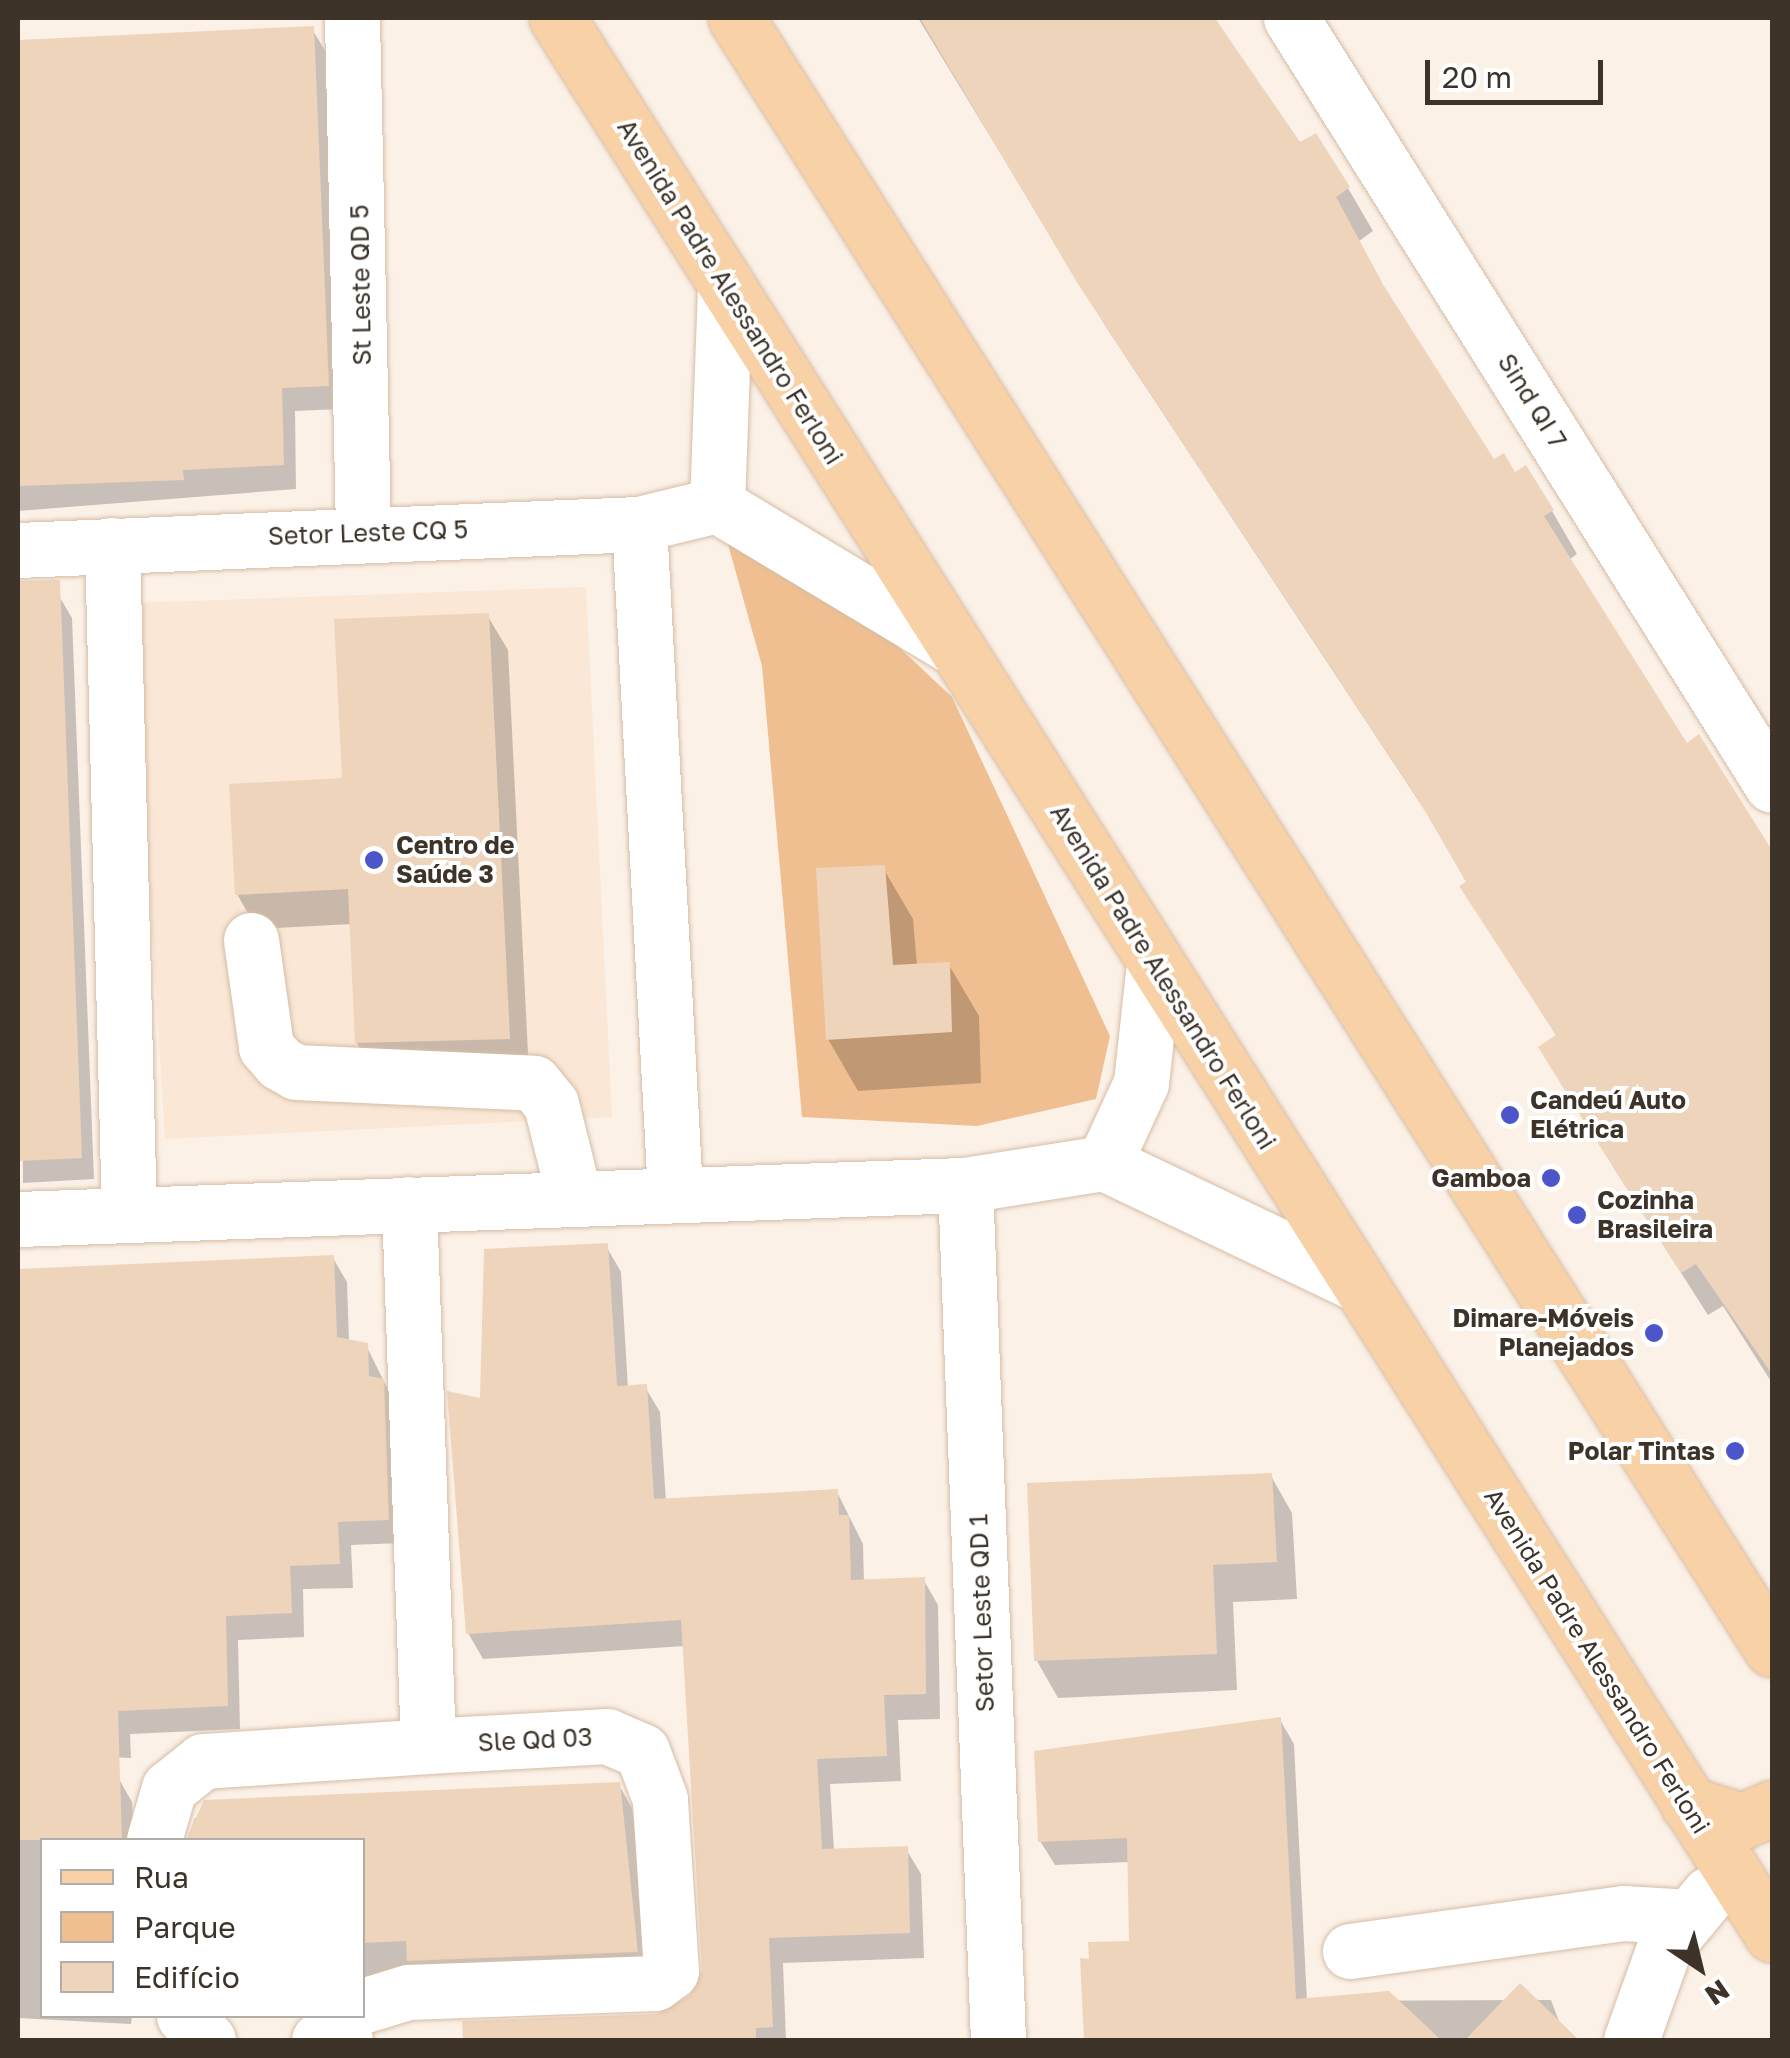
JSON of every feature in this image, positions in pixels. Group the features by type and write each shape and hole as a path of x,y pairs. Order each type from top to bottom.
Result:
{"main road":[{"name":"Avenida Padre Alessandro Ferloni","path":"557,18 1772,1934"},
{"path":"736,18 1767,1629"},
{"path":"1688,1804 1742,1821 1772,1808"}],"street":[{"name":"Sind QI 7","path":"1291,18 1772,785"},
{"name":"St Leste QD 5","path":"355,28 364,532"},
{"path":"725,283 718,505 952,646"},
{"name":"Setor Leste CQ 5","path":"18,550 364,532 639,524 718,505"},
{"path":"639,524 675,1194"},
{"path":"112,545 129,1215"},
{"path":"251,940 266,1047 280,1063 296,1072 534,1083 550,1104 574,1196"},
{"path":"1104,1163 1141,1084 1154,964"},
{"path":"18,1220 574,1196 965,1186 1104,1163 1358,1284"},
{"name":"Setor Leste QD 1","path":"965,1186 998,2040"},
{"path":"155,1838 169,1788 203,1761 428,1746 409,1204"},
{"name":"Sle Qd 03","path":"365,2016 408,1992 655,1984 670,1971 660,1799 642,1751 607,1736 428,1746"},
{"path":"1631,2040 1664,1948 1730,1869"},
{"path":"1350,1951 1623,1913 1690,1916"},
{"path":"186,2018 208,2040"}],"shaded area":[{"name":"Centro de Saúde 3","path":"586,587 612,1117 165,1139 132,603"}],"green space":[{"path":"717,505 820,573 952,697 1110,1036 1096,1099 977,1126 802,1117 762,666"}],"building":[{"path":"920,18 1215,18 1300,142 1316,133 1350,187 1336,197 1384,286 1494,459 1504,453 1515,472 1526,465 1554,510 1544,516 1687,743 1699,734 1772,850 1772,1374 1696,1264 1681,1273 1585,1123 1538,1047 1556,1035 1459,886 1466,882 1421,804 1078,284"},
{"path":"314,26 329,386 282,388 284,465 183,470 184,480 18,486 18,40"},
{"path":"60,580 82,1158 18,1161 18,581"},
{"path":"489,613 510,1039 355,1043 348,889 235,895 229,784 342,778 334,619"},
{"path":"885,865 893,965 950,962 952,1032 826,1040 816,868"},
{"path":"608,1243 617,1386 647,1384 654,1499 838,1489 839,1515 849,1515 851,1580 925,1577 926,1694 884,1695 887,1756 817,1759 822,1849 908,1846 910,1933 769,1938 773,2027 756,2028 756,2040 463,2040 462,2021 657,2014 690,1995 702,1970 681,1620 466,1634 447,1391 480,1398 484,1249"},
{"path":"334,1255 337,1337 368,1343 369,1376 384,1379 389,1520 338,1522 340,1564 290,1566 292,1613 226,1616 228,1706 118,1711 122,1838 18,1840 18,1269"},
{"path":"1272,1473 1277,1562 1213,1565 1217,1654 1034,1661 1027,1483"},
{"path":"1281,1717 1296,1999 1389,1991 1441,2040 1084,2040 1080,1958 1089,1959 1088,1942 1129,1941 1127,1838 1038,1842 1034,1751"},
{"path":"620,1782 638,1952 407,1961 406,1941 365,1943 365,1838 187,1838 204,1800"},
{"path":"1520,1983 1579,2040 1465,2040"}],"place":[{"name":"Centro de Saúde 3","path":"374,860"},
{"name":"Candeú Auto Elétrica","path":"1510,1115"},
{"name":"Gamboa","path":"1551,1178"},
{"name":"Cozinha Brasileira","path":"1577,1215"},
{"name":"Dimare-Móveis Planejados","path":"1654,1333"},
{"name":"Polar Tintas","path":"1735,1451"}]}
